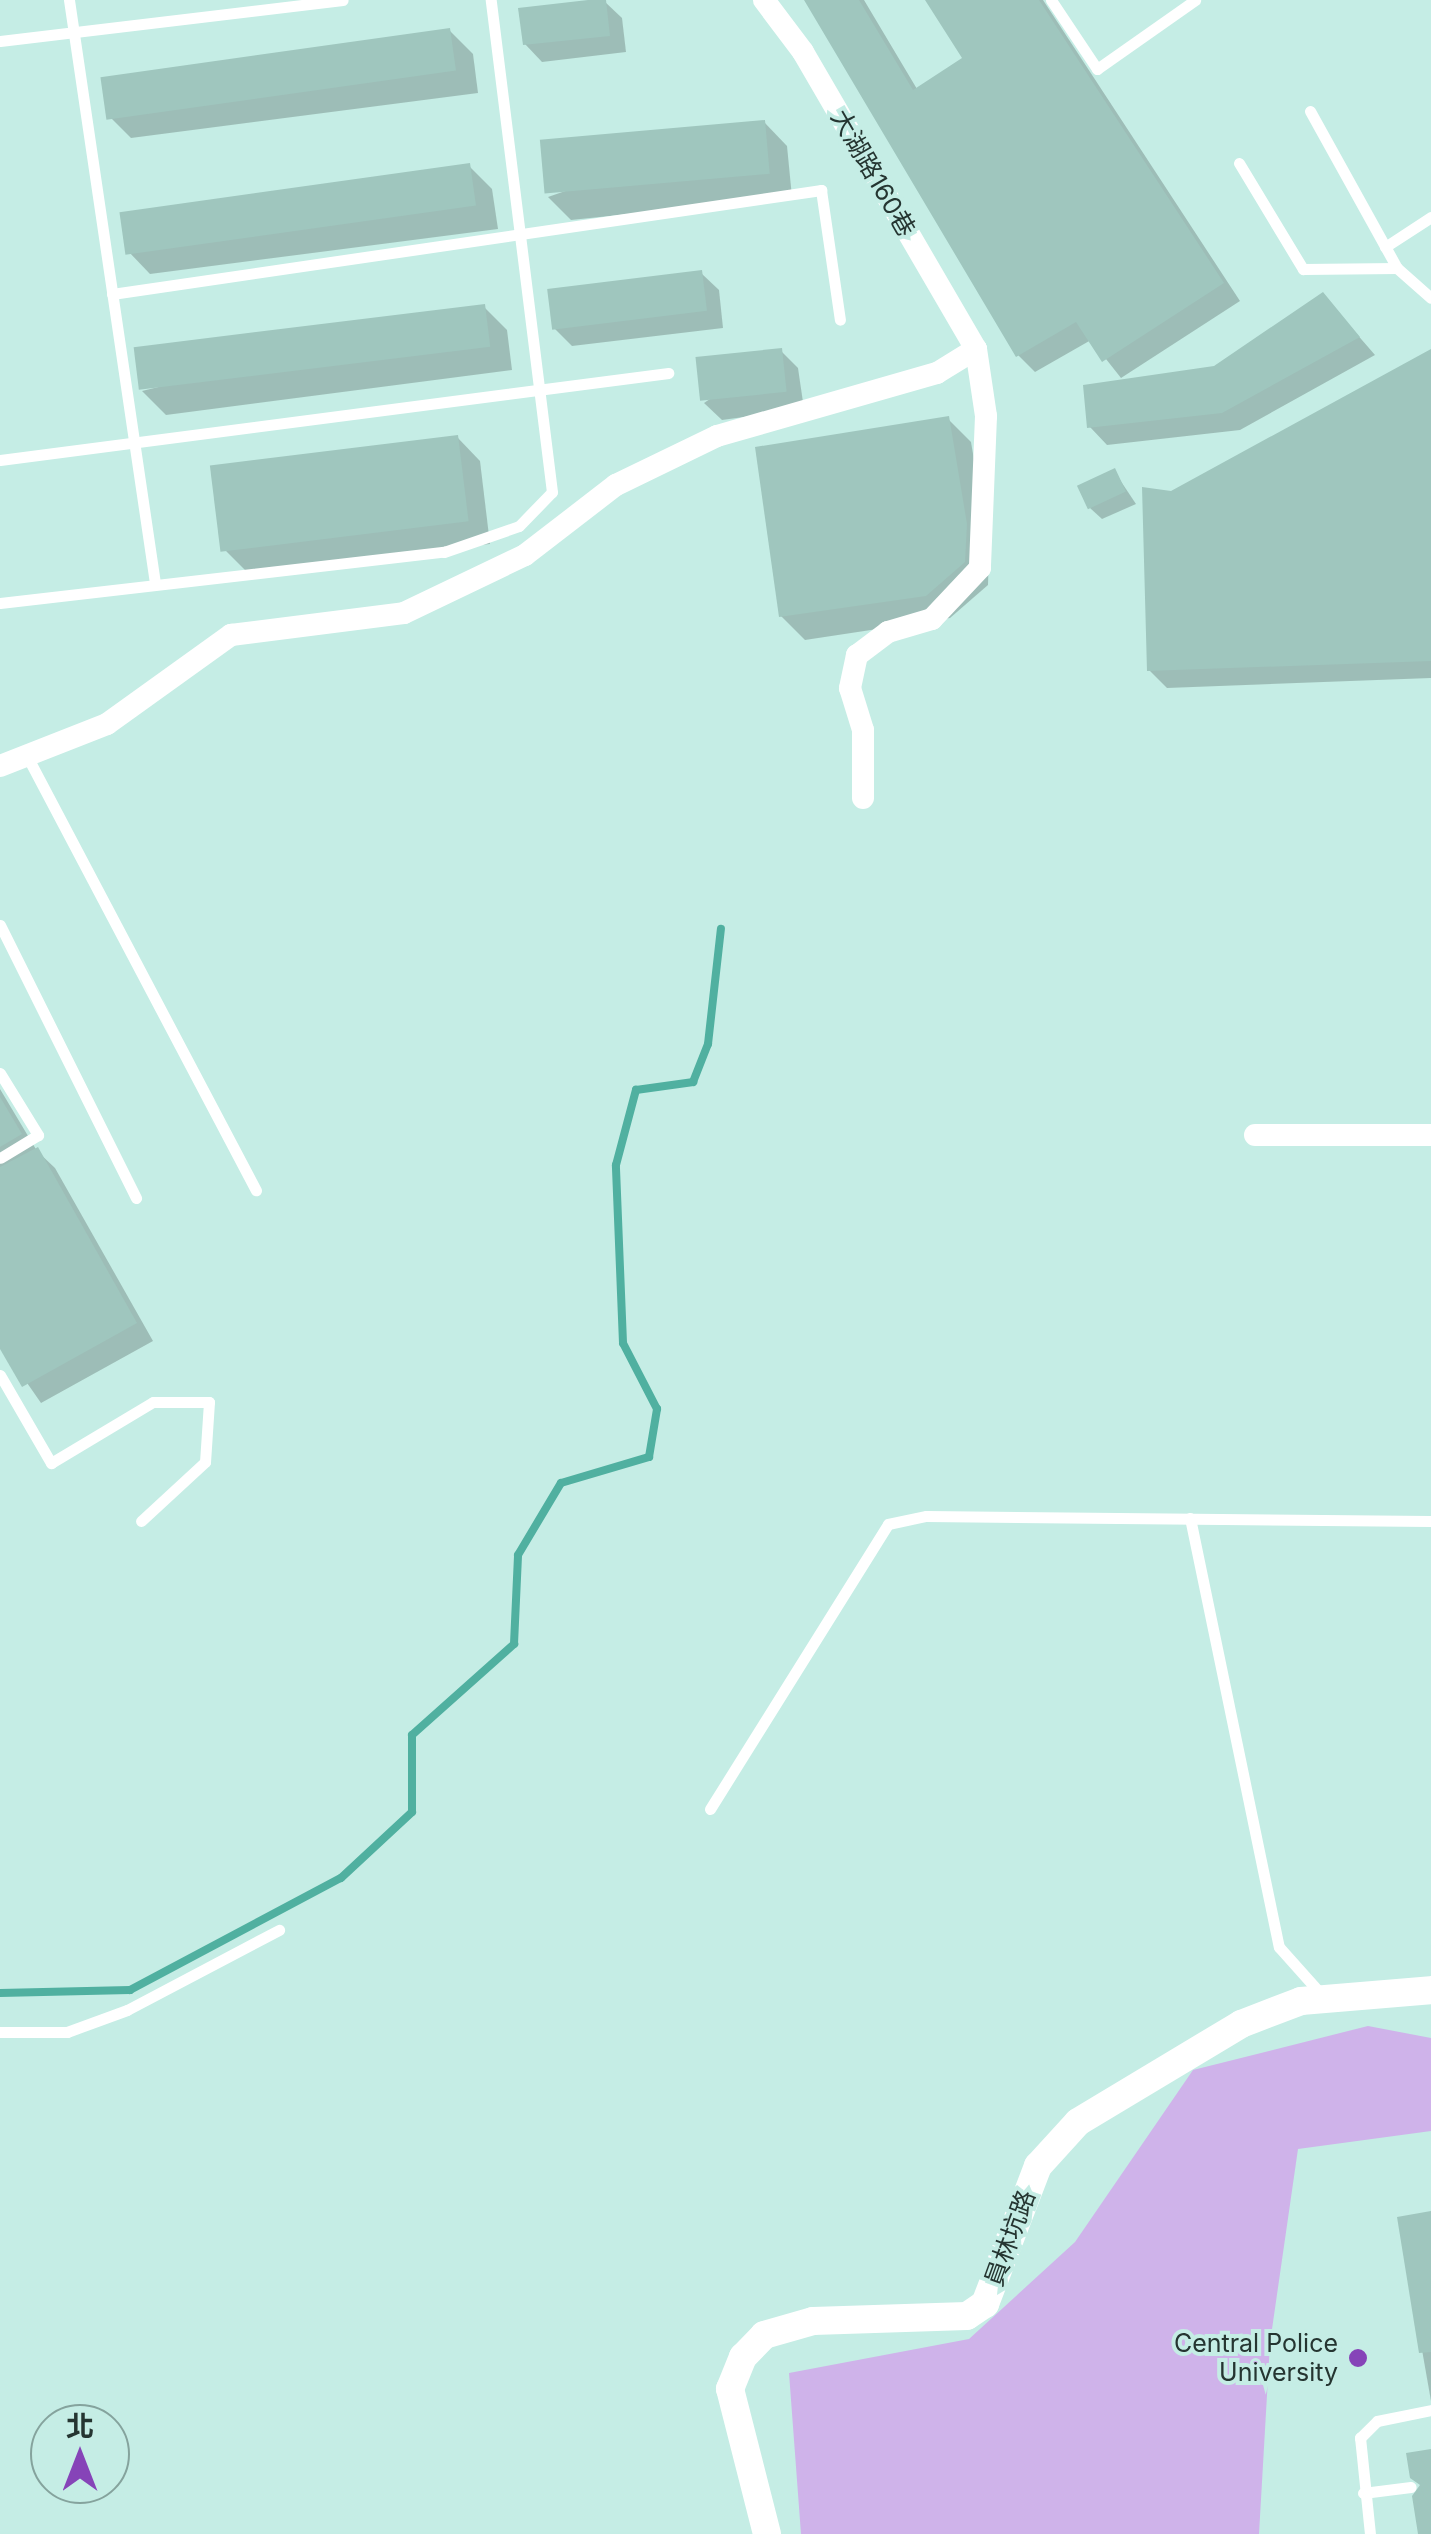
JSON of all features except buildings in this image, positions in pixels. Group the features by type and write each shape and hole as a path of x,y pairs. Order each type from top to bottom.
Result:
{"street":[{"name":"大湖路160巷","path":"764,0 803,52 976,349"},
{"path":"0,766 107,724 231,635 404,613 524,555 616,485 717,436 937,373 976,349 986,416 980,568 932,619 888,632 857,655 850,688 864,730 864,798"},
{"path":"1254,1135 1431,1135"},
{"name":"員林坑路","path":"767,2534 730,2389 743,2357 764,2335 813,2321 967,2316 992,2290 1038,2166 1078,2122 1194,2047 1314,2000 1431,1990"}],"lane":[{"path":"69,0 155,583"},
{"path":"0,42 343,0"},
{"path":"0,603 444,552 519,526 552,492 490,0"},
{"path":"1050,0 1096,69 1195,0"},
{"path":"1310,111 1396,268 1431,298"},
{"path":"1239,163 1303,269 1396,268"},
{"path":"112,294 821,190 840,320"},
{"path":"1385,246 1431,216"},
{"path":"0,460 539,386 668,373"},
{"path":"27,756 256,1190"},
{"path":"0,925 136,1198"},
{"path":"0,1073 38,1135 0,1158"},
{"path":"0,1375 52,1463 153,1402 209,1402 205,1462 140,1521"},
{"path":"710,1809 888,1524 926,1516 1431,1521"},
{"path":"1190,1518 1279,1947 1314,2000"},
{"path":"0,2032 67,2032 127,2010 280,1930"},
{"path":"1370,2534 1357,2451 1367,2429 1392,2416 1431,2410"},
{"path":"1363,2493 1411,2486"}],"shaded area":[{"path":"1368,2026 1431,2038 1431,2131 1298,2149 1270,2343 1259,2534 801,2534 789,2373 969,2339 1075,2242 1193,2070"}],"waterway":[{"path":"0,1993 130,1990 341,1878 412,1812 412,1735 514,1644 518,1555 561,1483 649,1457 657,1409 623,1343 616,1165 636,1090 693,1082 708,1044 721,929"}],"place":[{"name":"Central Police University","path":"1358,2358"}]}
